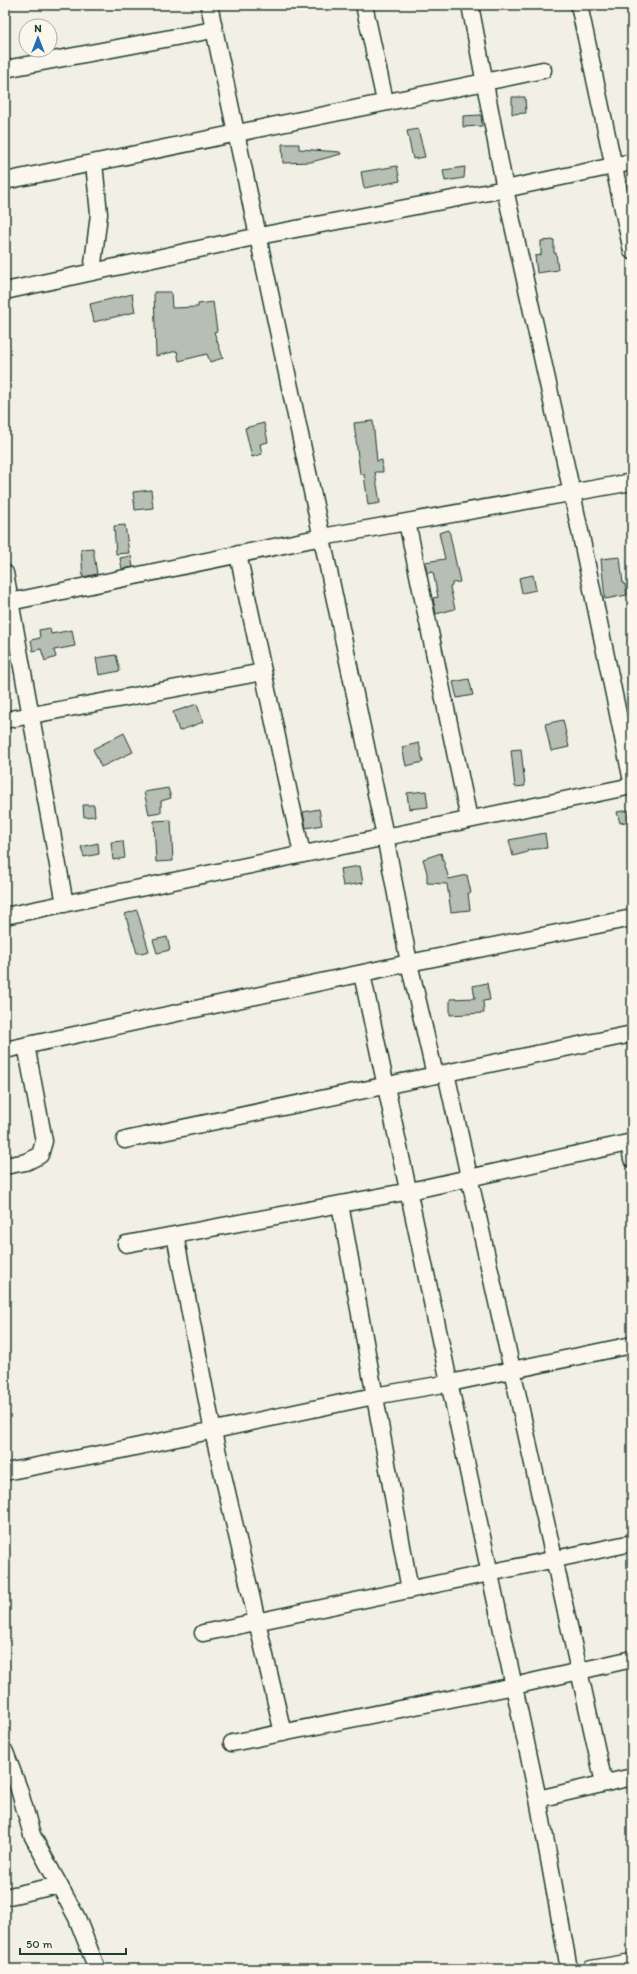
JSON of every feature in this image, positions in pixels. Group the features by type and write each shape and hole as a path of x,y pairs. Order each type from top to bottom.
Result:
{"street":[{"path":"209,5 213,30 259,236 385,836 409,963 471,1178 604,1783"},
{"path":"364,5 385,101"},
{"path":"470,5 486,82 505,189 572,493 632,781"},
{"path":"579,5 632,251"},
{"path":"5,69 213,30"},
{"path":"5,181 237,134 385,101 543,70"},
{"path":"5,291 259,236 505,189 632,162"},
{"path":"92,272 99,214 94,163"},
{"path":"8,602 322,537 632,482"},
{"path":"408,522 469,819"},
{"path":"238,554 302,854"},
{"path":"5,573 8,602 31,715 65,904"},
{"path":"5,720 263,672"},
{"path":"5,916 632,786"},
{"path":"5,1050 409,963 632,918"},
{"path":"362,974 410,1191 538,1799 569,1969"},
{"path":"125,1140 632,1034"},
{"path":"5,1166 26,1162 40,1155 44,1141 26,1045"},
{"path":"126,1244 410,1191 630,1143 632,1159"},
{"path":"340,1204 410,1590"},
{"path":"175,1235 213,1432 283,1733"},
{"path":"5,1472 213,1432 374,1396 450,1383 632,1345"},
{"path":"203,1633 632,1543"},
{"path":"232,1743 514,1686 632,1659"},
{"path":"5,1752 19,1789 32,1835 77,1918 97,1969"},
{"path":"538,1799 632,1777"},
{"path":"5,1896 59,1886"},
{"path":"591,1969 632,1962"}],"building":[{"path":"512,97 525,97 526,113 512,114"},
{"path":"481,115 482,126 463,127 463,116"},
{"path":"418,129 425,157 413,159 407,131"},
{"path":"282,144 299,144 299,149 340,152 341,154 311,162 283,163"},
{"path":"397,166 400,181 364,188 361,172"},
{"path":"465,167 464,178 445,181 443,170"},
{"path":"554,240 554,253 556,253 558,270 537,273 535,256 541,255 541,241"},
{"path":"154,292 171,292 172,308 198,307 198,304 213,302 217,331 214,332 223,358 210,362 207,354 179,361 177,351 156,356"},
{"path":"132,294 135,312 94,322 90,304"},
{"path":"373,421 377,461 382,460 383,472 375,472 380,503 368,505 364,474 360,474 354,423"},
{"path":"264,423 268,442 260,444 262,454 252,457 245,428"},
{"path":"151,490 153,508 135,510 133,492"},
{"path":"125,525 129,553 116,554 114,526"},
{"path":"449,530 460,582 452,583 452,586 450,587 455,609 436,614 433,598 438,597 433,572 427,573 425,562 445,559 439,533"},
{"path":"93,548 97,574 83,577 81,549"},
{"path":"131,556 133,567 122,569 120,558"},
{"path":"620,557 623,584 625,584 627,595 605,599 601,559"},
{"path":"533,575 536,590 522,593 519,578"},
{"path":"50,628 51,634 72,630 75,646 54,650 56,657 45,661 41,649 33,651 31,640 40,638 39,630"},
{"path":"116,655 120,671 99,675 96,658"},
{"path":"469,679 473,695 457,698 453,682"},
{"path":"197,704 203,722 179,731 173,712"},
{"path":"563,720 569,747 551,751 545,724"},
{"path":"124,733 133,752 101,767 93,749"},
{"path":"419,743 423,762 406,766 402,747"},
{"path":"521,749 525,786 515,787 511,750"},
{"path":"168,788 171,798 161,801 161,812 149,814 144,792"},
{"path":"426,791 428,807 409,809 407,793"},
{"path":"83,805 94,805 95,816 84,817"},
{"path":"319,809 322,825 306,828 303,812"},
{"path":"628,810 630,821 620,823 617,812"},
{"path":"171,820 173,861 156,862 154,821"},
{"path":"545,833 547,848 527,850 528,852 513,856 509,840"},
{"path":"123,841 125,858 113,860 111,842"},
{"path":"98,843 99,854 84,857 81,847"},
{"path":"441,853 449,879 467,875 471,893 468,893 470,910 451,912 447,884 427,883 427,873 423,859"},
{"path":"360,866 363,883 343,886 340,869"},
{"path":"137,910 149,951 141,953 137,953 125,914"},
{"path":"167,937 170,950 157,953 153,940"},
{"path":"487,983 490,1000 483,1001 484,1013 450,1015 450,999 475,998 473,986"}]}
